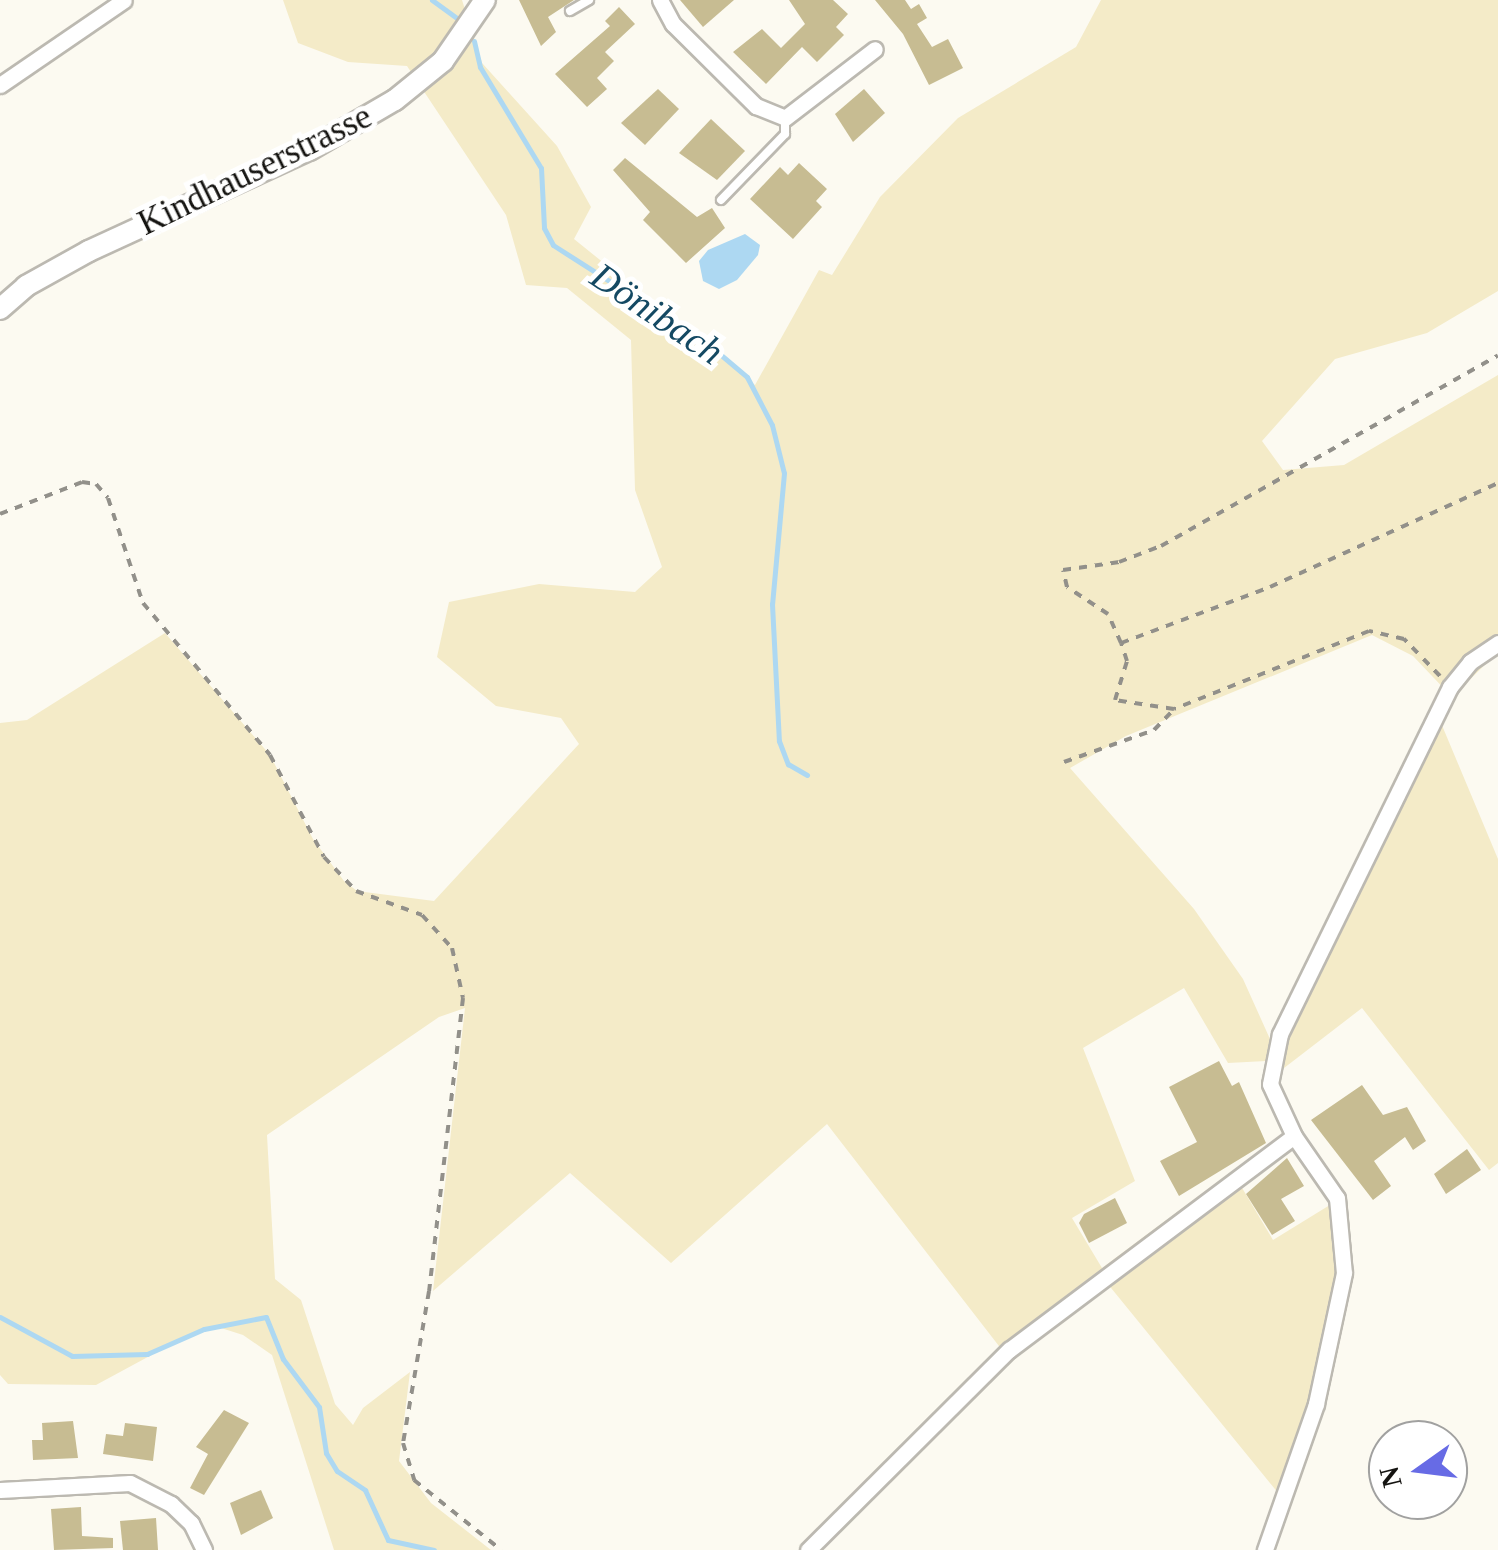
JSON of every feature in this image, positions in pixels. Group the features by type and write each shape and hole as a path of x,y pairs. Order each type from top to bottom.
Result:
{"street":[{"path":"0,84 124,0"},
{"name":"Kindhauserstrasse","path":"2,303 89,250 310,150 395,100 442,60 485,0"},
{"path":"660,0 672,24 756,106 785,118 876,49"},
{"path":"1265,1550 1316,1404 1344,1273 1337,1198 1294,1136 1270,1084 1280,1034 1450,687 1470,662 1498,643"},
{"path":"808,1550 1009,1350 1294,1136"},
{"path":"0,1490 130,1484 171,1504 191,1522 204,1550"}],"lane":[{"path":"570,12 588,0"},
{"path":"722,200 785,134 785,118"}],"path":[{"path":"1174,709 1115,700 1127,660 1121,642 1108,614 1067,587 1062,570 1119,562 1161,546 1498,355"},
{"path":"0,514 82,482 96,484 108,498 143,603 270,755 324,857 356,891 422,915 452,948 461,969 462,998 429,1291 402,1443 414,1480 501,1550"},
{"path":"1121,642 1270,588 1498,484"},
{"path":"1064,762 1154,730 1174,709 1369,631 1404,640 1450,687"}],"shaded area":[{"path":"283,0 462,0 482,63 557,146 591,207 574,239 755,385 819,270 832,275 880,197 958,118 1076,47 1101,0 1498,0 1498,291 1427,333 1335,359 1262,441 1283,470 1344,465 1498,375 1498,652 1452,697 1413,656 1372,635 1126,736 1070,768 1194,909 1243,979 1270,1039 1441,723 1498,859 1498,1163 1489,1170 1362,1008 1275,1075 1266,1061 1228,1063 1184,988 1083,1048 1135,1181 1072,1218 1102,1268 1232,1171 1273,1240 1338,1200 1348,1277 1288,1505 1107,1283 1009,1359 827,1124 671,1263 570,1173 433,1291 465,1008 439,1017 267,1135 275,1279 301,1300 335,1404 353,1425 363,1408 410,1372 399,1461 431,1503 491,1550 334,1550 272,1355 243,1335 218,1327 194,1332 96,1385 8,1384 0,1375 0,723 27,720 165,633 270,755 313,839 344,881 357,891 434,901 579,744 561,718 496,706 437,657 449,602 539,584 635,592 662,567 635,490 631,340 567,288 526,285 506,215 407,66 348,62 298,43"}],"water":[{"path":"745,234 760,245 758,255 737,280 719,289 703,281 699,261 708,250"}],"building":[{"path":"519,0 574,0 548,17 556,32 541,46"},
{"path":"680,0 734,0 703,27"},
{"path":"789,0 833,0 848,14 836,27 844,35 817,62 802,47 766,84 733,52 762,29 781,48 805,24"},
{"path":"875,0 905,0 911,9 919,4 927,18 917,24 932,47 948,39 963,68 929,85 903,34"},
{"path":"619,7 635,24 605,52 614,61 597,78 607,89 587,107 555,74 610,26 605,21"},
{"path":"658,89 679,109 645,145 621,123"},
{"path":"864,89 885,113 853,142 835,114"},
{"path":"711,119 745,151 717,180 679,153"},
{"path":"625,158 697,217 712,208 725,228 686,263 643,220 650,212 613,170"},
{"path":"799,163 827,189 816,201 822,207 793,239 750,199 780,167 788,175"},
{"path":"1219,1061 1232,1086 1239,1082 1266,1143 1179,1196 1160,1161 1197,1142 1169,1087"},
{"path":"1362,1085 1383,1115 1407,1107 1426,1141 1413,1150 1405,1137 1374,1161 1391,1186 1373,1200 1311,1120"},
{"path":"1467,1149 1481,1170 1446,1194 1434,1174"},
{"path":"1287,1158 1304,1186 1281,1199 1295,1221 1272,1235 1246,1194"},
{"path":"1115,1198 1127,1223 1089,1243 1079,1223 1084,1214"},
{"path":"224,1410 249,1423 204,1495 190,1488 208,1454 196,1447"},
{"path":"73,1421 78,1458 33,1460 32,1440 43,1440 42,1423"},
{"path":"125,1423 157,1427 153,1461 103,1454 106,1434 123,1436"},
{"path":"261,1490 273,1518 241,1535 230,1503"},
{"path":"81,1507 82,1536 113,1538 113,1548 54,1550 51,1509"},
{"path":"156,1518 158,1550 123,1550 120,1521"}],"waterway":[{"name":"Dönibach","path":"432,0 457,18"},
{"name":"Dönibach","path":"474,41 480,67 541,168 544,228 553,245 708,344 747,377 772,425 784,473 772,604 779,741 788,764 807,775"},
{"path":"0,1317 72,1356 147,1354 204,1329 266,1317 283,1359 319,1407 326,1453 337,1471 365,1490 388,1540 434,1550"}]}
